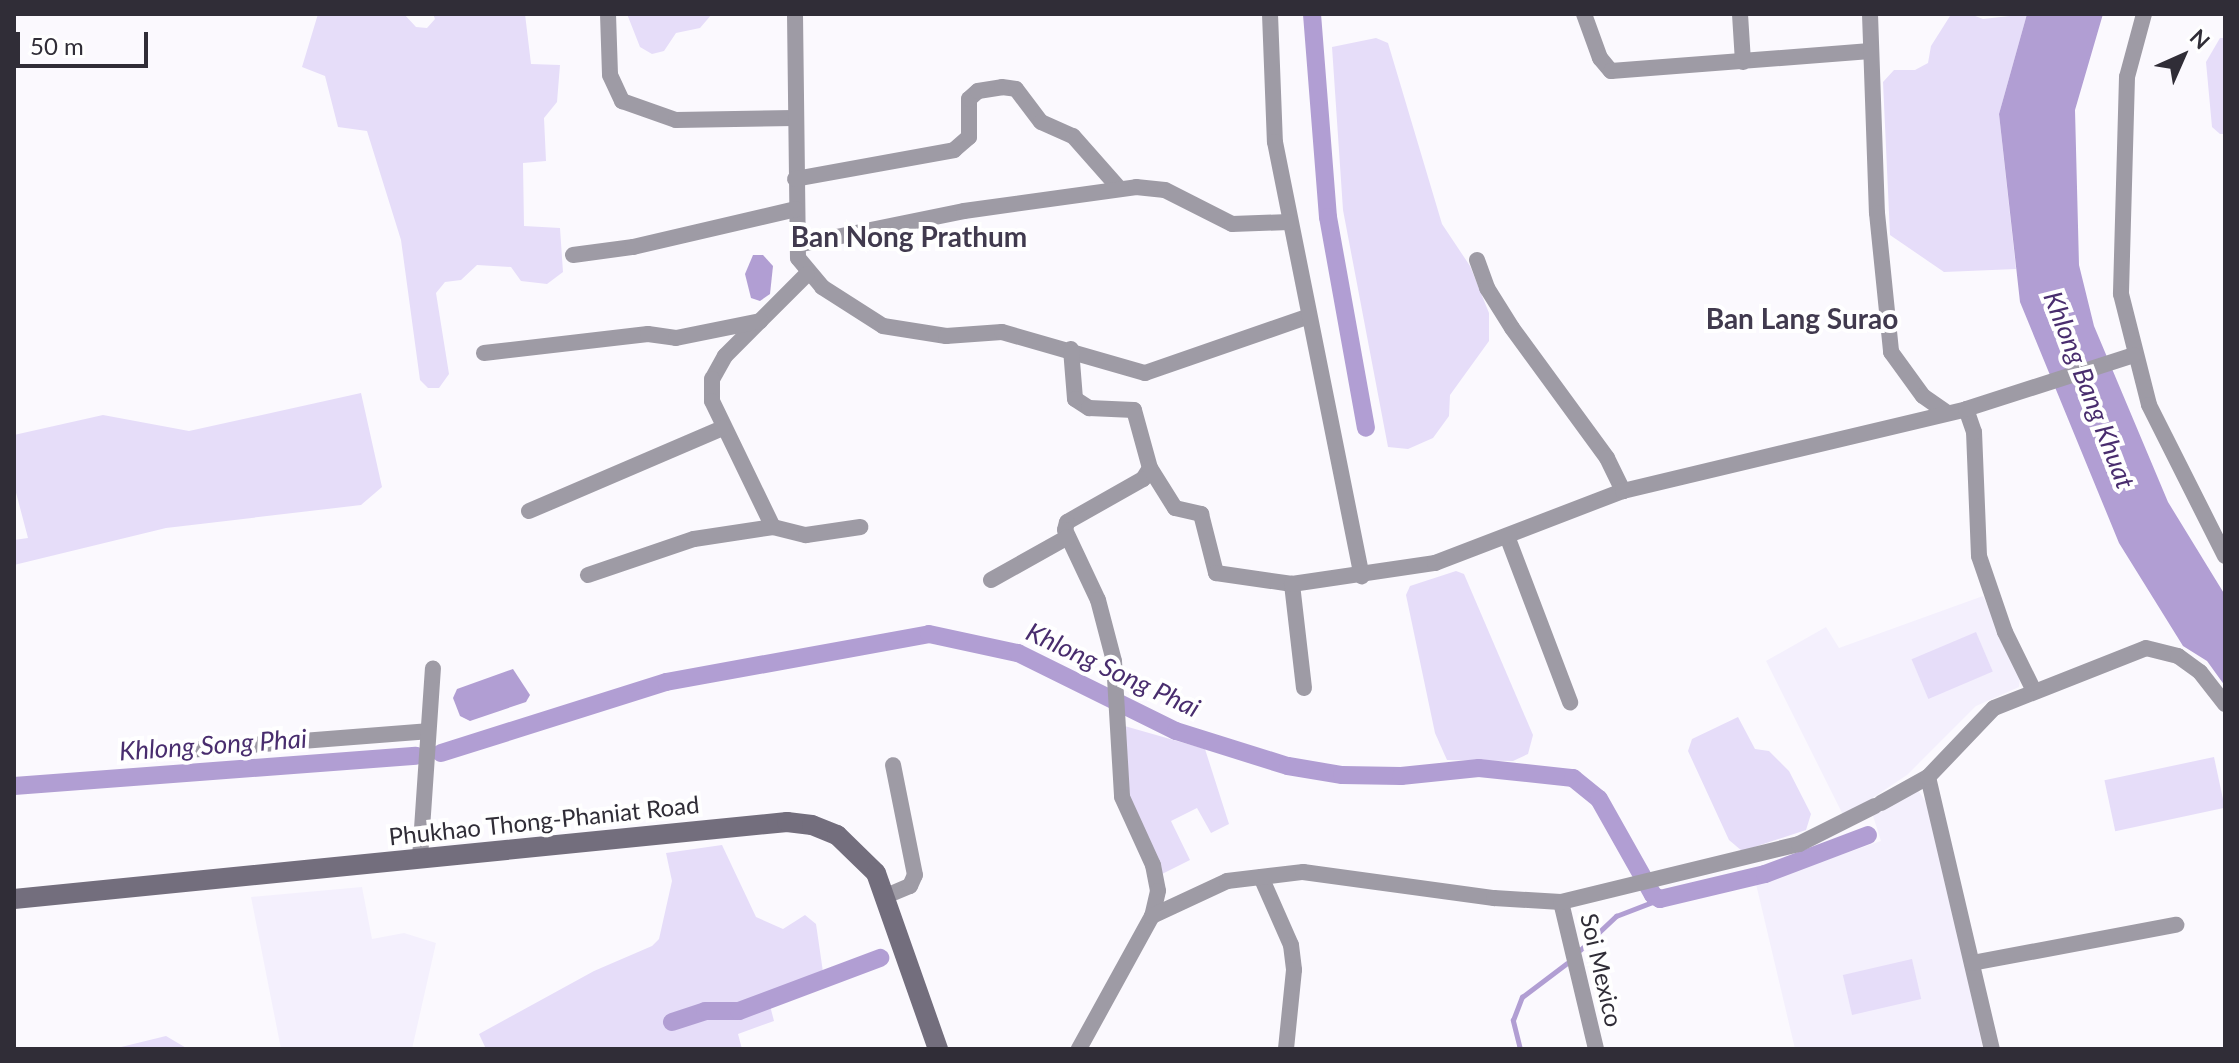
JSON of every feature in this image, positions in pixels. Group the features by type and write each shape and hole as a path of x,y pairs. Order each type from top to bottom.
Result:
{"street":[{"path":"608,14 610,75 622,101 676,120 794,118"},
{"path":"795,14 797,245 807,274 894,330 946,336 1002,332 1071,349 1127,369 1162,372 1307,317"},
{"path":"1270,14 1275,142 1307,317 1362,576"},
{"path":"1584,14 1600,58 1611,71 1870,51"},
{"path":"1740,14 1743,62"},
{"path":"1870,14 1878,229 1891,352 1923,396 1947,413"},
{"path":"2144,14 2127,77 2120,179 2121,294 2129,356 2160,431 2225,556"},
{"path":"795,179 954,150 969,137 969,99 978,91 1002,87 1016,89 1041,122 1073,136 1119,188"},
{"path":"797,245 964,211 1119,188 1165,190 1232,224 1289,222"},
{"path":"573,255 633,247 796,209"},
{"path":"1477,260 1487,288 1607,458 1623,491"},
{"path":"773,527 723,428 712,401 712,379 725,356 807,274"},
{"path":"484,353 648,334 676,338 760,321"},
{"path":"1071,349 1075,399 1089,408 1134,410 1150,468 1175,508 1201,514 1216,573 1292,584 1435,563 1623,491 1966,409 2129,356"},
{"path":"1966,409 1974,432 1979,556 2005,632 2034,691"},
{"path":"529,511 723,428"},
{"path":"1079,1049 1152,916 1158,891 1153,865 1122,797 1115,682 1098,600 1068,537 1067,522 1143,479 1150,468"},
{"path":"588,575 694,539 773,527 806,535 860,527"},
{"path":"1507,536 1570,702"},
{"path":"991,580 1068,537"},
{"path":"1292,584 1304,688"},
{"path":"1152,916 1227,881 1303,872 1494,898 1561,902 1672,879 1799,844 1928,777 1994,708 2034,691 2093,673 2146,648 2189,664 2225,704"},
{"path":"420,858 433,668"},
{"path":"137,754 427,731"},
{"path":"886,896 910,886 915,875 893,765"},
{"path":"1928,777 1992,1049"},
{"name":"Phukhao Thong-Phaniat Road","path":"14,899 787,822 837,835 861,853 886,896 938,1049"},
{"path":"1261,877 1293,957 1286,1049"},
{"name":"Soi Mexico","path":"1561,902 1596,1049"},
{"path":"1972,963 2176,925"}],"shaded area":[{"path":"318,14 404,14 416,27 427,28 435,19 433,14 525,14 531,64 560,65 557,102 544,118 546,161 523,163 524,226 560,228 563,272 547,284 521,281 511,267 477,265 461,280 445,282 436,293 449,374 439,388 428,388 420,380 401,240 367,131 338,127 325,76 302,67"},
{"path":"627,14 712,14 700,28 676,33 664,51 652,54 640,47"},
{"path":"1970,14 1983,19 2027,14 1999,114 2016,269 1944,272 1890,235 1883,82 1894,70 1915,70 1928,63 1931,46 1950,16"},
{"path":"1376,38 1388,43 1442,224 1470,266 1489,313 1489,341 1450,395 1449,416 1433,438 1408,449 1388,447 1343,210 1332,47"},
{"path":"2220,38 2225,38 2225,134 2212,127 2206,62"},
{"path":"361,393 382,487 361,505 166,528 14,565 14,540 28,538 14,485 14,435 103,415 189,431"},
{"path":"1456,571 1464,574 1533,735 1528,754 1513,761 1447,760 1435,733 1406,595 1410,586"},
{"path":"1983,596 2020,676 2019,687 1976,706 1907,775 1844,817 1766,661 1826,627 1839,648"},
{"path":"1976,632 1993,672 1928,699 1912,659"},
{"path":"1738,717 1755,749 1769,751 1789,771 1811,814 1806,830 1742,851 1729,840 1688,751 1692,739"},
{"path":"1121,725 1205,749 1229,824 1211,833 1197,808 1171,821 1190,860 1162,874 1132,814"},
{"path":"2214,757 2225,808 2115,831 2104,780"},
{"path":"1917,789 1931,809 1983,1049 1795,1049 1756,884 1881,841 1873,816"},
{"path":"722,845 756,917 783,929 805,915 816,924 823,972 767,994 774,1021 738,1034 742,1049 486,1049 479,1034 594,971 652,946 659,939 672,881 666,853"},
{"path":"362,887 372,939 404,933 436,943 412,1049 281,1049 251,897"},
{"path":"1912,959 1921,999 1852,1015 1843,975"},
{"path":"166,1036 188,1049 113,1049"}],"water":[{"name":"Khlong Bang Khuat","path":"2027,14 2103,14 2075,110 2079,265 2094,326 2168,502 2225,595 2225,686 2207,661 2183,646 2119,543 2020,302 1999,114"},
{"path":"753,255 763,255 773,266 770,294 760,301 751,298 745,274"},
{"path":"513,669 530,695 526,702 470,721 460,716 453,698 457,689"}],"waterway":[{"path":"1312,14 1328,217 1366,428"},
{"name":"Khlong Song Phai","path":"441,753 666,682 929,634 1018,653 1176,731 1288,766 1342,775 1401,776 1479,768 1573,778 1599,799 1653,895 1660,899 1765,874 1868,835"},
{"name":"Khlong Song Phai","path":"14,786 416,756"},
{"path":"1580,950 1616,916 1660,899"},
{"path":"672,1022 705,1011 739,1011 880,958"},
{"path":"1520,1049 1513,1020 1522,997 1567,963"}],"district":[{"name":"Ban Nong Prathum","path":"909,236"},
{"name":"Ban Lang Surao","path":"1802,318"}]}
